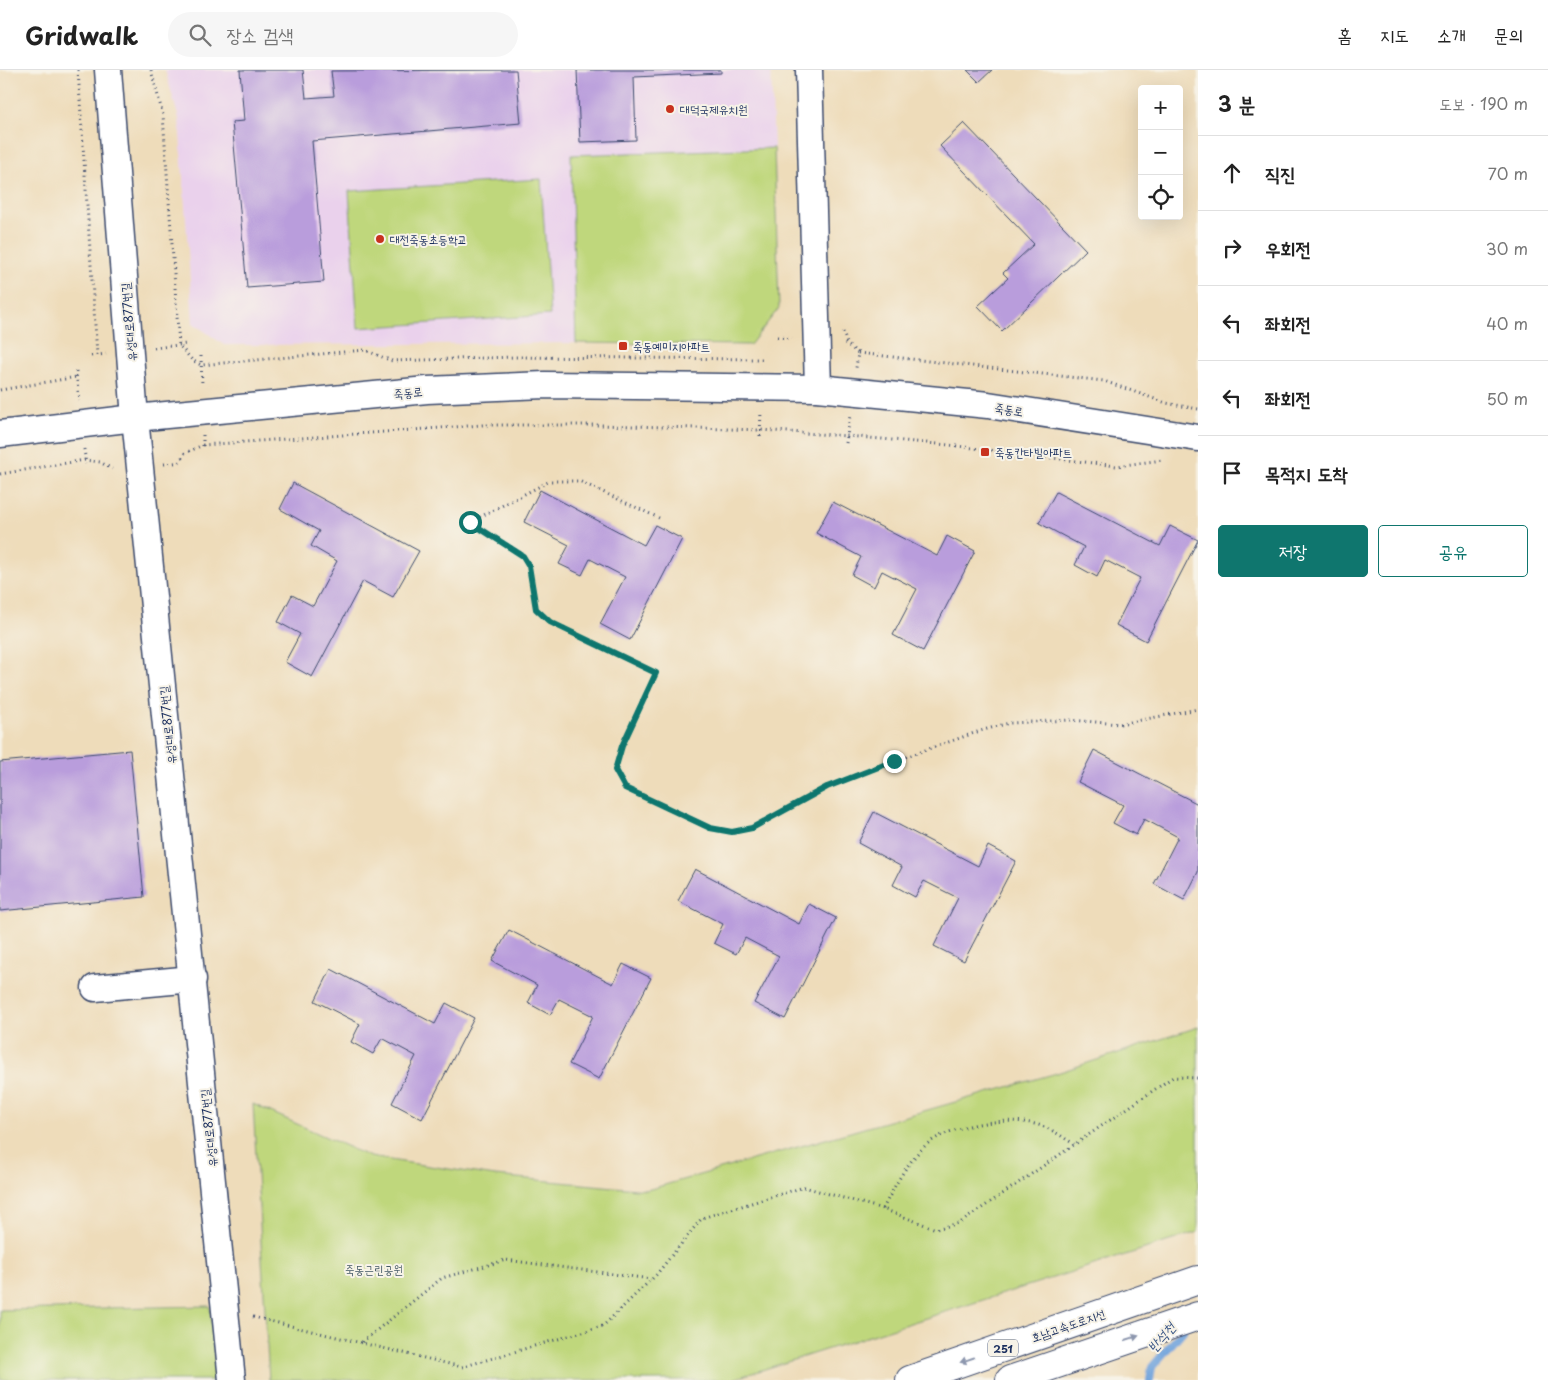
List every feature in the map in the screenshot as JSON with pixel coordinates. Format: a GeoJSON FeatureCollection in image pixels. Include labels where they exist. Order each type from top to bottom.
{"type":"FeatureCollection","features":[{"type":"Feature","properties":{"kind":"highway","name":"호남고속도로지선"},"geometry":{"type":"LineString","coordinates":[[910,1380],[1198,1280]]}},
{"type":"Feature","properties":{"kind":"highway"},"geometry":{"type":"LineString","coordinates":[[1010,1380],[1198,1316]]}},
{"type":"Feature","properties":{"kind":"street","name":"유성대로877번길"},"geometry":{"type":"LineString","coordinates":[[108,70],[135,418],[232,1380]]}},
{"type":"Feature","properties":{"kind":"street"},"geometry":{"type":"LineString","coordinates":[[809,70],[818,388]]}},
{"type":"Feature","properties":{"kind":"street","name":"죽동로"},"geometry":{"type":"LineString","coordinates":[[0,434],[135,418],[427,390],[544,385],[818,388],[988,406],[1198,438]]}},
{"type":"Feature","properties":{"kind":"street"},"geometry":{"type":"LineString","coordinates":[[95,988],[193,979]]}},
{"type":"Feature","properties":{"kind":"path"},"geometry":{"type":"LineString","coordinates":[[78,70],[97,355]]}},
{"type":"Feature","properties":{"kind":"path"},"geometry":{"type":"LineString","coordinates":[[151,70],[163,115],[180,345],[192,360],[201,365],[365,350],[392,361],[515,357],[762,359]]}},
{"type":"Feature","properties":{"kind":"path"},"geometry":{"type":"LineString","coordinates":[[858,353],[1104,381],[1166,403],[1198,408]]}},
{"type":"Feature","properties":{"kind":"path"},"geometry":{"type":"LineString","coordinates":[[0,390],[77,377]]}},
{"type":"Feature","properties":{"kind":"path"},"geometry":{"type":"LineString","coordinates":[[179,462],[186,453],[203,444],[453,427],[511,425],[760,430],[949,445],[1116,466],[1161,460],[1170,461]]}},
{"type":"Feature","properties":{"kind":"path"},"geometry":{"type":"LineString","coordinates":[[0,474],[85,460],[100,462],[112,469]]}},
{"type":"Feature","properties":{"kind":"path"},"geometry":{"type":"LineString","coordinates":[[659,518],[579,481],[550,481],[470,522],[523,556],[529,566],[536,609],[550,622],[656,673],[622,746],[615,770],[625,788],[710,828],[732,832],[752,828],[827,787],[980,731],[1009,724],[1070,720],[1120,724],[1198,709]]}},
{"type":"Feature","properties":{"kind":"path"},"geometry":{"type":"LineString","coordinates":[[253,1317],[462,1367],[603,1326],[651,1279],[702,1218],[804,1187],[883,1209],[936,1229],[960,1223],[1173,1077],[1198,1078]]}},
{"type":"Feature","properties":{"kind":"path"},"geometry":{"type":"LineString","coordinates":[[883,1209],[897,1182],[926,1145],[956,1129],[1002,1120],[1043,1126],[1074,1144]]}},
{"type":"Feature","properties":{"kind":"path"},"geometry":{"type":"LineString","coordinates":[[362,1342],[442,1278],[506,1260],[651,1279]]}},
{"type":"Feature","properties":{"kind":"shaded area","name":"대전죽동초등학교"},"geometry":{"type":"Polygon","coordinates":[[[165,70],[771,70],[774,148],[571,155],[576,343],[224,345],[193,323],[179,119],[165,70]]]}},
{"type":"Feature","properties":{"kind":"green space"},"geometry":{"type":"Polygon","coordinates":[[[774,148],[779,308],[750,345],[576,343],[571,155],[774,148]]]}},
{"type":"Feature","properties":{"kind":"green space"},"geometry":{"type":"Polygon","coordinates":[[[541,179],[550,315],[358,328],[349,191],[541,179]]]}},
{"type":"Feature","properties":{"kind":"green space","name":"죽동근린공원"},"geometry":{"type":"Polygon","coordinates":[[[1198,1027],[1198,1232],[730,1380],[269,1380],[253,1104],[370,1157],[495,1176],[647,1190],[1057,1073],[1198,1027]]]}},
{"type":"Feature","properties":{"kind":"green space"},"geometry":{"type":"Polygon","coordinates":[[[210,1306],[216,1380],[0,1380],[0,1310],[210,1306]]]}},
{"type":"Feature","properties":{"kind":"building"},"geometry":{"type":"Polygon","coordinates":[[[240,70],[303,70],[306,98],[334,96],[331,71],[516,70],[521,123],[312,141],[324,282],[247,288],[232,122],[244,121],[240,70]]]}},
{"type":"Feature","properties":{"kind":"building"},"geometry":{"type":"Polygon","coordinates":[[[577,70],[721,70],[721,73],[634,77],[636,140],[580,142],[577,70]]]}},
{"type":"Feature","properties":{"kind":"building"},"geometry":{"type":"Polygon","coordinates":[[[967,70],[992,70],[979,82],[967,70]]]}},
{"type":"Feature","properties":{"kind":"building"},"geometry":{"type":"Polygon","coordinates":[[[964,123],[1086,250],[1002,331],[978,306],[1008,278],[1003,273],[1034,244],[940,146],[964,123]]]}},
{"type":"Feature","properties":{"kind":"building"},"geometry":{"type":"Polygon","coordinates":[[[293,483],[419,551],[393,597],[363,581],[312,677],[285,662],[300,634],[278,622],[292,595],[313,606],[337,561],[311,546],[319,531],[280,509],[293,483]]]}},
{"type":"Feature","properties":{"kind":"building"},"geometry":{"type":"Polygon","coordinates":[[[540,490],[644,545],[655,525],[682,539],[630,640],[600,624],[625,577],[590,559],[582,575],[559,564],[569,545],[524,522],[540,490]]]}},
{"type":"Feature","properties":{"kind":"building"},"geometry":{"type":"Polygon","coordinates":[[[1056,492],[1160,546],[1170,526],[1198,540],[1146,641],[1116,625],[1140,578],[1105,560],[1097,577],[1075,565],[1084,547],[1039,523],[1056,492]]]}},
{"type":"Feature","properties":{"kind":"building"},"geometry":{"type":"Polygon","coordinates":[[[833,502],[937,556],[947,536],[975,551],[923,651],[893,635],[917,589],[882,571],[874,587],[852,575],[861,557],[816,533],[833,502]]]}},
{"type":"Feature","properties":{"kind":"building"},"geometry":{"type":"Polygon","coordinates":[[[130,750],[144,897],[0,911],[0,762],[130,750]]]}},
{"type":"Feature","properties":{"kind":"building"},"geometry":{"type":"Polygon","coordinates":[[[1094,750],[1198,804],[1198,872],[1184,900],[1154,884],[1178,837],[1144,819],[1136,835],[1113,823],[1123,805],[1078,782],[1094,750]]]}},
{"type":"Feature","properties":{"kind":"building"},"geometry":{"type":"Polygon","coordinates":[[[874,812],[978,866],[988,846],[1016,861],[964,961],[934,946],[958,898],[924,881],[915,897],[893,885],[902,867],[858,843],[874,812]]]}},
{"type":"Feature","properties":{"kind":"building"},"geometry":{"type":"Polygon","coordinates":[[[695,869],[799,924],[809,904],[836,918],[785,1019],[754,1003],[779,956],[745,938],[736,954],[714,943],[723,924],[678,901],[695,869]]]}},
{"type":"Feature","properties":{"kind":"building"},"geometry":{"type":"Polygon","coordinates":[[[509,930],[613,984],[623,964],[651,978],[599,1079],[569,1064],[593,1016],[559,999],[550,1015],[528,1003],[537,985],[492,961],[509,930]]]}},
{"type":"Feature","properties":{"kind":"building"},"geometry":{"type":"Polygon","coordinates":[[[331,969],[435,1024],[446,1003],[474,1018],[422,1119],[392,1103],[416,1056],[382,1038],[373,1054],[351,1042],[360,1024],[315,1001],[331,969]]]}},
{"type":"Feature","properties":{"kind":"waterway","name":"반석천"},"geometry":{"type":"LineString","coordinates":[[1150,1380],[1152,1367],[1183,1331]]}},
{"type":"Feature","properties":{"kind":"place","name":"대덕국제유치원"},"geometry":{"type":"Point","coordinates":[670,109]}},
{"type":"Feature","properties":{"kind":"place","name":"대전죽동초등학교"},"geometry":{"type":"Point","coordinates":[380,239]}},
{"type":"Feature","properties":{"kind":"place","name":"죽동예미지아파트"},"geometry":{"type":"Point","coordinates":[623,346]}},
{"type":"Feature","properties":{"kind":"place","name":"죽동칸타빌아파트"},"geometry":{"type":"Point","coordinates":[985,452]}},
{"type":"Feature","properties":{"kind":"route"},"geometry":{"type":"LineString","coordinates":[[470,522],[523,556],[529,566],[536,609],[550,622],[656,673],[622,746],[615,770],[625,788],[710,828],[732,832],[752,828],[827,787],[894,761]]}}]}
